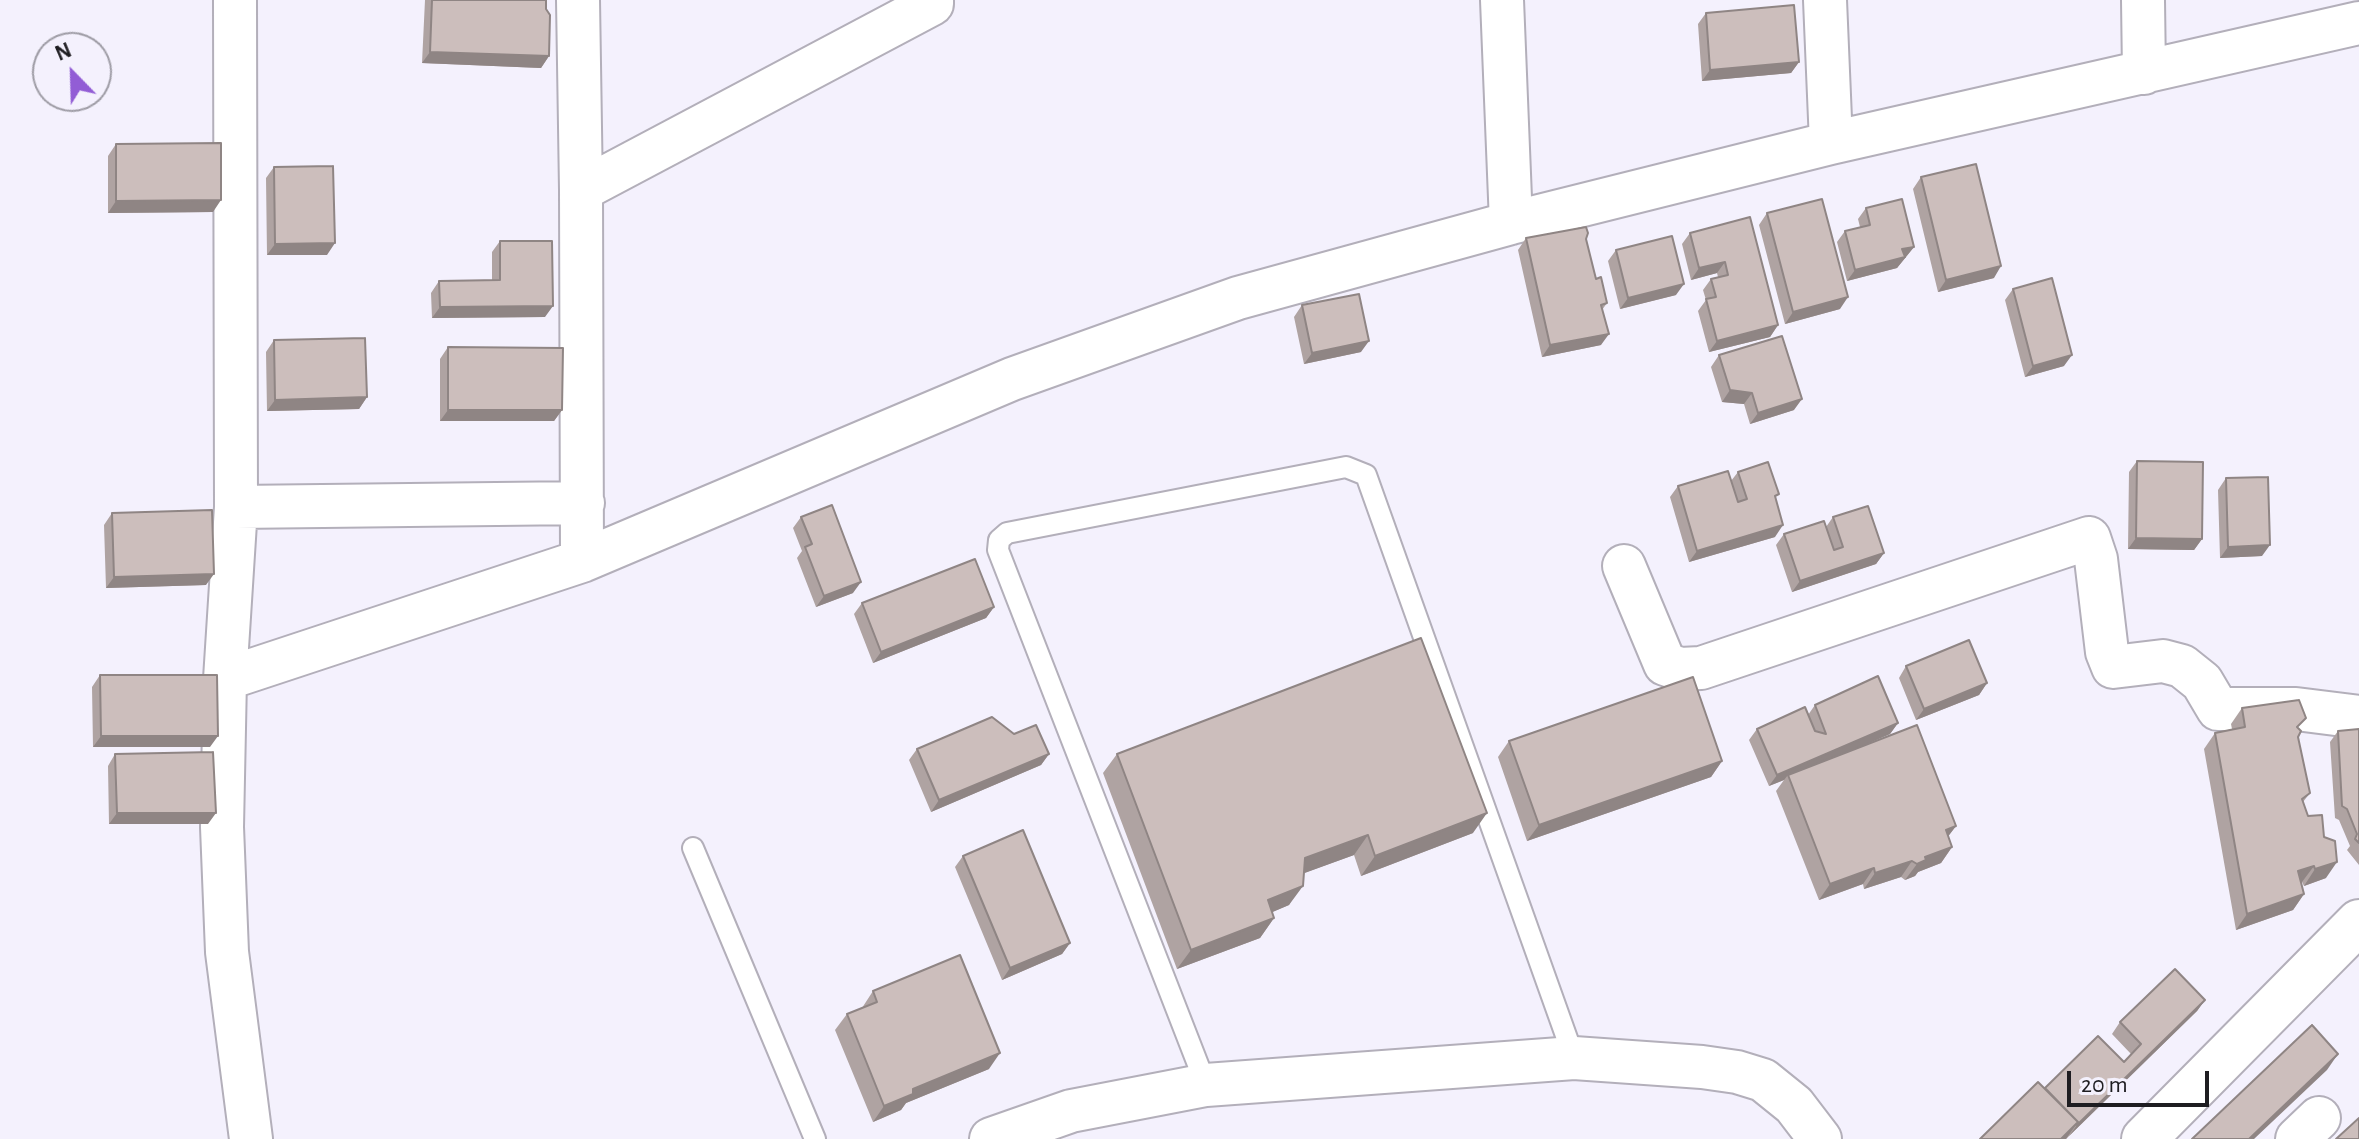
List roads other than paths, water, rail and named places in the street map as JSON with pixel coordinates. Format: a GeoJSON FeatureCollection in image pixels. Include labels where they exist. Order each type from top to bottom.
{"type":"FeatureCollection","features":[{"type":"Feature","properties":{"kind":"street"},"geometry":{"type":"LineString","coordinates":[[235,0],[236,507],[225,679],[222,827],[227,952],[251,1139]]}},
{"type":"Feature","properties":{"kind":"street"},"geometry":{"type":"LineString","coordinates":[[578,0],[582,561]]}},
{"type":"Feature","properties":{"kind":"street"},"geometry":{"type":"LineString","coordinates":[[1502,0],[1511,223]]}},
{"type":"Feature","properties":{"kind":"street"},"geometry":{"type":"LineString","coordinates":[[1825,0],[1831,143]]}},
{"type":"Feature","properties":{"kind":"street"},"geometry":{"type":"LineString","coordinates":[[2143,0],[2144,73]]}},
{"type":"Feature","properties":{"kind":"street"},"geometry":{"type":"LineString","coordinates":[[581,190],[936,1]]}},
{"type":"Feature","properties":{"kind":"street"},"geometry":{"type":"LineString","coordinates":[[225,679],[582,561],[1012,379],[1105,343],[1238,298],[1511,223],[1831,143],[2359,23]]}},
{"type":"Feature","properties":{"kind":"street"},"geometry":{"type":"LineString","coordinates":[[236,507],[583,503]]}},
{"type":"Feature","properties":{"kind":"street"},"geometry":{"type":"LineString","coordinates":[[1624,566],[1665,664],[1680,669],[1701,668],[2089,538],[2096,559],[2107,652],[2113,667],[2163,661],[2182,666],[2202,682],[2218,709],[2296,709],[2359,717]]}},
{"type":"Feature","properties":{"kind":"street"},"geometry":{"type":"LineString","coordinates":[[2144,1139],[2359,922]]}},
{"type":"Feature","properties":{"kind":"street"},"geometry":{"type":"LineString","coordinates":[[991,1139],[1071,1111],[1206,1085],[1574,1058],[1702,1067],[1737,1072],[1763,1080],[1794,1105],[1820,1139]]}},
{"type":"Feature","properties":{"kind":"lane"},"geometry":{"type":"LineString","coordinates":[[1206,1085],[998,550],[999,540],[1007,533],[1346,467],[1366,475],[1574,1058]]}},
{"type":"Feature","properties":{"kind":"lane"},"geometry":{"type":"LineString","coordinates":[[693,848],[815,1139]]}}]}
